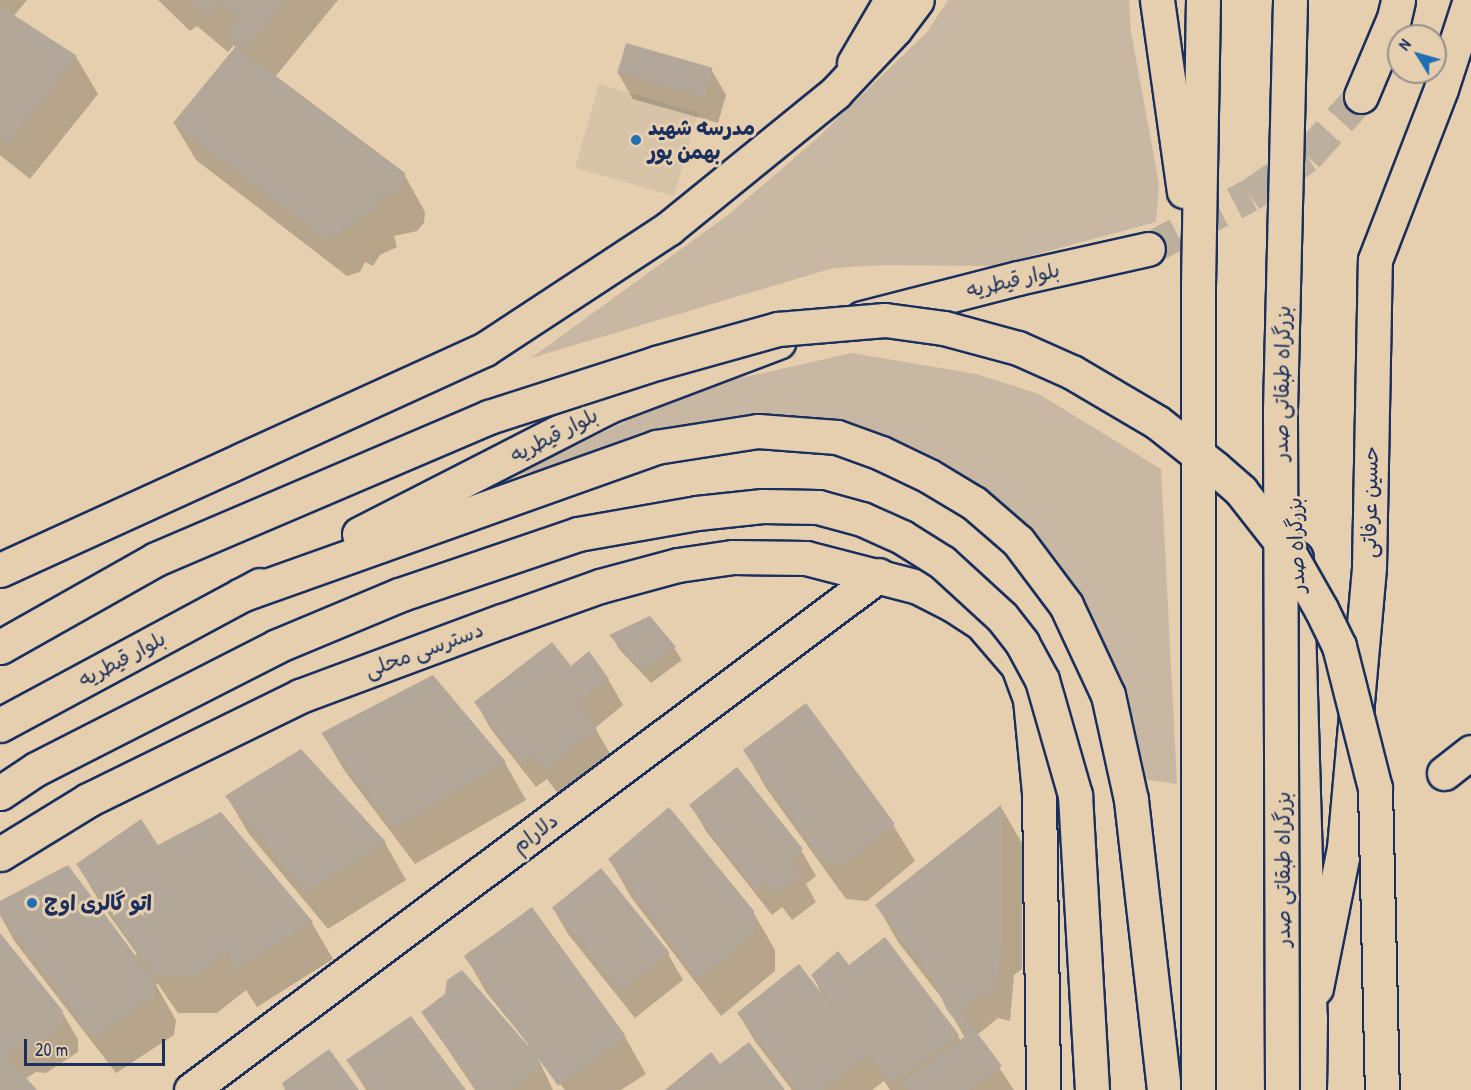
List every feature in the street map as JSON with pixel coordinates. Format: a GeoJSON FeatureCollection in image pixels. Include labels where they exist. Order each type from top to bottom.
{"type":"FeatureCollection","features":[{"type":"Feature","properties":{"kind":"main road"},"geometry":{"type":"LineString","coordinates":[[835,93],[891,0]]}},
{"type":"Feature","properties":{"kind":"main road"},"geometry":{"type":"LineString","coordinates":[[0,570],[485,349],[669,228],[835,93],[895,29],[917,0]]}},
{"type":"Feature","properties":{"kind":"main road"},"geometry":{"type":"LineString","coordinates":[[1157,0],[1198,286]]}},
{"type":"Feature","properties":{"kind":"main road"},"geometry":{"type":"LineString","coordinates":[[1190,0],[1196,1090]]}},
{"type":"Feature","properties":{"kind":"main road"},"geometry":{"type":"LineString","coordinates":[[1196,1090],[1198,286],[1203,0]]}},
{"type":"Feature","properties":{"kind":"main road","name":"بزرگراه طبقاتی صدر"},"geometry":{"type":"LineString","coordinates":[[1282,1090],[1280,410],[1290,0]]}},
{"type":"Feature","properties":{"kind":"main road","name":"بزرگراه صدر"},"geometry":{"type":"LineString","coordinates":[[1303,0],[1293,451],[1310,1017],[1309,1090]]}},
{"type":"Feature","properties":{"kind":"main road"},"geometry":{"type":"LineString","coordinates":[[1361,96],[1394,18],[1398,0]]}},
{"type":"Feature","properties":{"kind":"main road","name":"حسین عرفاتی"},"geometry":{"type":"LineString","coordinates":[[1310,1017],[1344,848],[1369,567],[1375,260],[1441,89],[1470,3]]}},
{"type":"Feature","properties":{"kind":"main road","name":"بلوار قیطریه"},"geometry":{"type":"LineString","coordinates":[[0,725],[241,595],[609,406],[803,332],[1018,278],[1148,249]]}},
{"type":"Feature","properties":{"kind":"main road"},"geometry":{"type":"LineString","coordinates":[[0,647],[156,559],[489,417],[656,363],[778,329],[885,320],[944,328],[1018,348],[1072,372],[1157,422],[1241,491],[1288,551],[1339,646],[1376,788],[1382,1090]]}},
{"type":"Feature","properties":{"kind":"main road"},"geometry":{"type":"LineString","coordinates":[[241,595],[656,447],[758,431],[837,437],[881,453],[928,476],[974,503],[1018,541],[1066,605],[1108,695],[1131,800],[1164,1090]]}},
{"type":"Feature","properties":{"kind":"main road"},"geometry":{"type":"LineString","coordinates":[[0,793],[36,769],[277,646],[399,595],[578,534],[698,513],[763,506],[818,507],[862,519],[902,537],[942,562],[1002,617],[1022,642],[1042,680],[1075,795],[1092,1090]]}},
{"type":"Feature","properties":{"kind":"main road","name":"دسترسی محلی"},"geometry":{"type":"LineString","coordinates":[[0,854],[88,800],[300,696],[600,586],[678,565],[733,557],[806,558],[879,575],[918,587],[981,623],[1018,666],[1030,699],[1039,793],[1040,1088]]}},
{"type":"Feature","properties":{"kind":"main road","name":"دلارام"},"geometry":{"type":"LineString","coordinates":[[191,1090],[879,575]]}},
{"type":"Feature","properties":{"kind":"main road"},"geometry":{"type":"LineString","coordinates":[[1444,773],[1471,752]]}},
{"type":"Feature","properties":{"kind":"shaded area"},"geometry":{"type":"Polygon","coordinates":[[[948,0],[1129,0],[1131,32],[1159,184],[1156,222],[993,266],[885,265],[833,268],[531,358],[728,215],[813,142],[927,32],[948,0]]]}},
{"type":"Feature","properties":{"kind":"shaded area","name":"مدرسه شهید بهمن پور"},"geometry":{"type":"Polygon","coordinates":[[[599,84],[698,112],[674,196],[575,168],[599,84]]]}},
{"type":"Feature","properties":{"kind":"shaded area"},"geometry":{"type":"Polygon","coordinates":[[[852,353],[976,374],[1039,394],[1161,469],[1177,784],[1142,779],[1096,625],[1052,563],[1005,506],[954,471],[889,437],[837,419],[775,415],[513,476],[692,389],[852,353]]]}},
{"type":"Feature","properties":{"kind":"building"},"geometry":{"type":"Polygon","coordinates":[[[187,0],[286,0],[247,47],[226,34],[241,17],[218,3],[206,16],[187,0]]]}},
{"type":"Feature","properties":{"kind":"building"},"geometry":{"type":"Polygon","coordinates":[[[0,6],[77,56],[8,143],[0,137],[0,6]]]}},
{"type":"Feature","properties":{"kind":"building"},"geometry":{"type":"Polygon","coordinates":[[[626,43],[713,68],[704,98],[617,73],[626,43]]]}},
{"type":"Feature","properties":{"kind":"building"},"geometry":{"type":"Polygon","coordinates":[[[236,46],[405,173],[404,185],[396,194],[374,199],[377,210],[359,218],[352,230],[343,226],[339,235],[324,239],[173,123],[236,46]]]}},
{"type":"Feature","properties":{"kind":"building"},"geometry":{"type":"Polygon","coordinates":[[[650,616],[676,647],[643,671],[609,635],[650,616]]]}},
{"type":"Feature","properties":{"kind":"building"},"geometry":{"type":"Polygon","coordinates":[[[552,642],[571,666],[589,651],[609,679],[578,703],[597,729],[543,770],[531,754],[520,762],[474,702],[552,642]]]}},
{"type":"Feature","properties":{"kind":"building"},"geometry":{"type":"Polygon","coordinates":[[[433,675],[506,762],[393,828],[321,733],[433,675]]]}},
{"type":"Feature","properties":{"kind":"building"},"geometry":{"type":"Polygon","coordinates":[[[806,703],[895,824],[845,864],[823,862],[743,750],[806,703]]]}},
{"type":"Feature","properties":{"kind":"building"},"geometry":{"type":"Polygon","coordinates":[[[301,749],[386,842],[306,893],[225,796],[301,749]]]}},
{"type":"Feature","properties":{"kind":"building"},"geometry":{"type":"Polygon","coordinates":[[[737,767],[803,849],[790,859],[802,875],[776,895],[766,882],[757,891],[689,805],[737,767]]]}},
{"type":"Feature","properties":{"kind":"building"},"geometry":{"type":"Polygon","coordinates":[[[1001,805],[1002,932],[995,996],[983,993],[960,1010],[1002,1066],[970,1090],[908,1090],[901,1082],[967,1035],[947,1010],[933,980],[875,905],[1001,805]]]}},
{"type":"Feature","properties":{"kind":"building"},"geometry":{"type":"Polygon","coordinates":[[[669,807],[754,911],[755,933],[698,980],[608,859],[669,807]]]}},
{"type":"Feature","properties":{"kind":"building"},"geometry":{"type":"Polygon","coordinates":[[[221,812],[313,922],[234,971],[228,951],[196,976],[155,976],[76,864],[141,819],[158,845],[221,812]]]}},
{"type":"Feature","properties":{"kind":"building"},"geometry":{"type":"Polygon","coordinates":[[[68,865],[155,982],[154,997],[93,1037],[0,915],[0,901],[68,865]]]}},
{"type":"Feature","properties":{"kind":"building"},"geometry":{"type":"Polygon","coordinates":[[[601,868],[670,953],[621,992],[552,908],[601,868]]]}},
{"type":"Feature","properties":{"kind":"building"},"geometry":{"type":"Polygon","coordinates":[[[532,907],[626,1036],[558,1086],[464,956],[532,907]]]}},
{"type":"Feature","properties":{"kind":"building"},"geometry":{"type":"Polygon","coordinates":[[[0,933],[63,1011],[63,1026],[31,1048],[20,1046],[6,1056],[37,1090],[0,1090],[0,933]]]}},
{"type":"Feature","properties":{"kind":"building"},"geometry":{"type":"Polygon","coordinates":[[[885,937],[959,1035],[890,1084],[869,1055],[823,1090],[796,1090],[737,1013],[799,964],[849,1029],[811,975],[838,951],[849,965],[885,937]]]}},
{"type":"Feature","properties":{"kind":"building"},"geometry":{"type":"Polygon","coordinates":[[[462,970],[537,1056],[540,1067],[511,1090],[477,1090],[421,1012],[445,994],[447,980],[462,970]]]}},
{"type":"Feature","properties":{"kind":"building"},"geometry":{"type":"Polygon","coordinates":[[[411,1016],[466,1090],[369,1090],[346,1060],[411,1016]]]}},
{"type":"Feature","properties":{"kind":"building"},"geometry":{"type":"Polygon","coordinates":[[[749,1042],[785,1090],[665,1090],[711,1052],[720,1064],[749,1042]]]}},
{"type":"Feature","properties":{"kind":"building"},"geometry":{"type":"Polygon","coordinates":[[[329,1049],[359,1090],[285,1090],[282,1083],[329,1049]]]}},
{"type":"Feature","properties":{"kind":"tunnel"},"geometry":{"type":"LineString","coordinates":[[1148,249],[1250,195],[1307,156],[1361,96]]}},
{"type":"Feature","properties":{"kind":"place","name":"مدرسه شهید بهمن پور"},"geometry":{"type":"Point","coordinates":[636,140]}},
{"type":"Feature","properties":{"kind":"place","name":"اتو گالری اوج"},"geometry":{"type":"Point","coordinates":[32,903]}}]}
